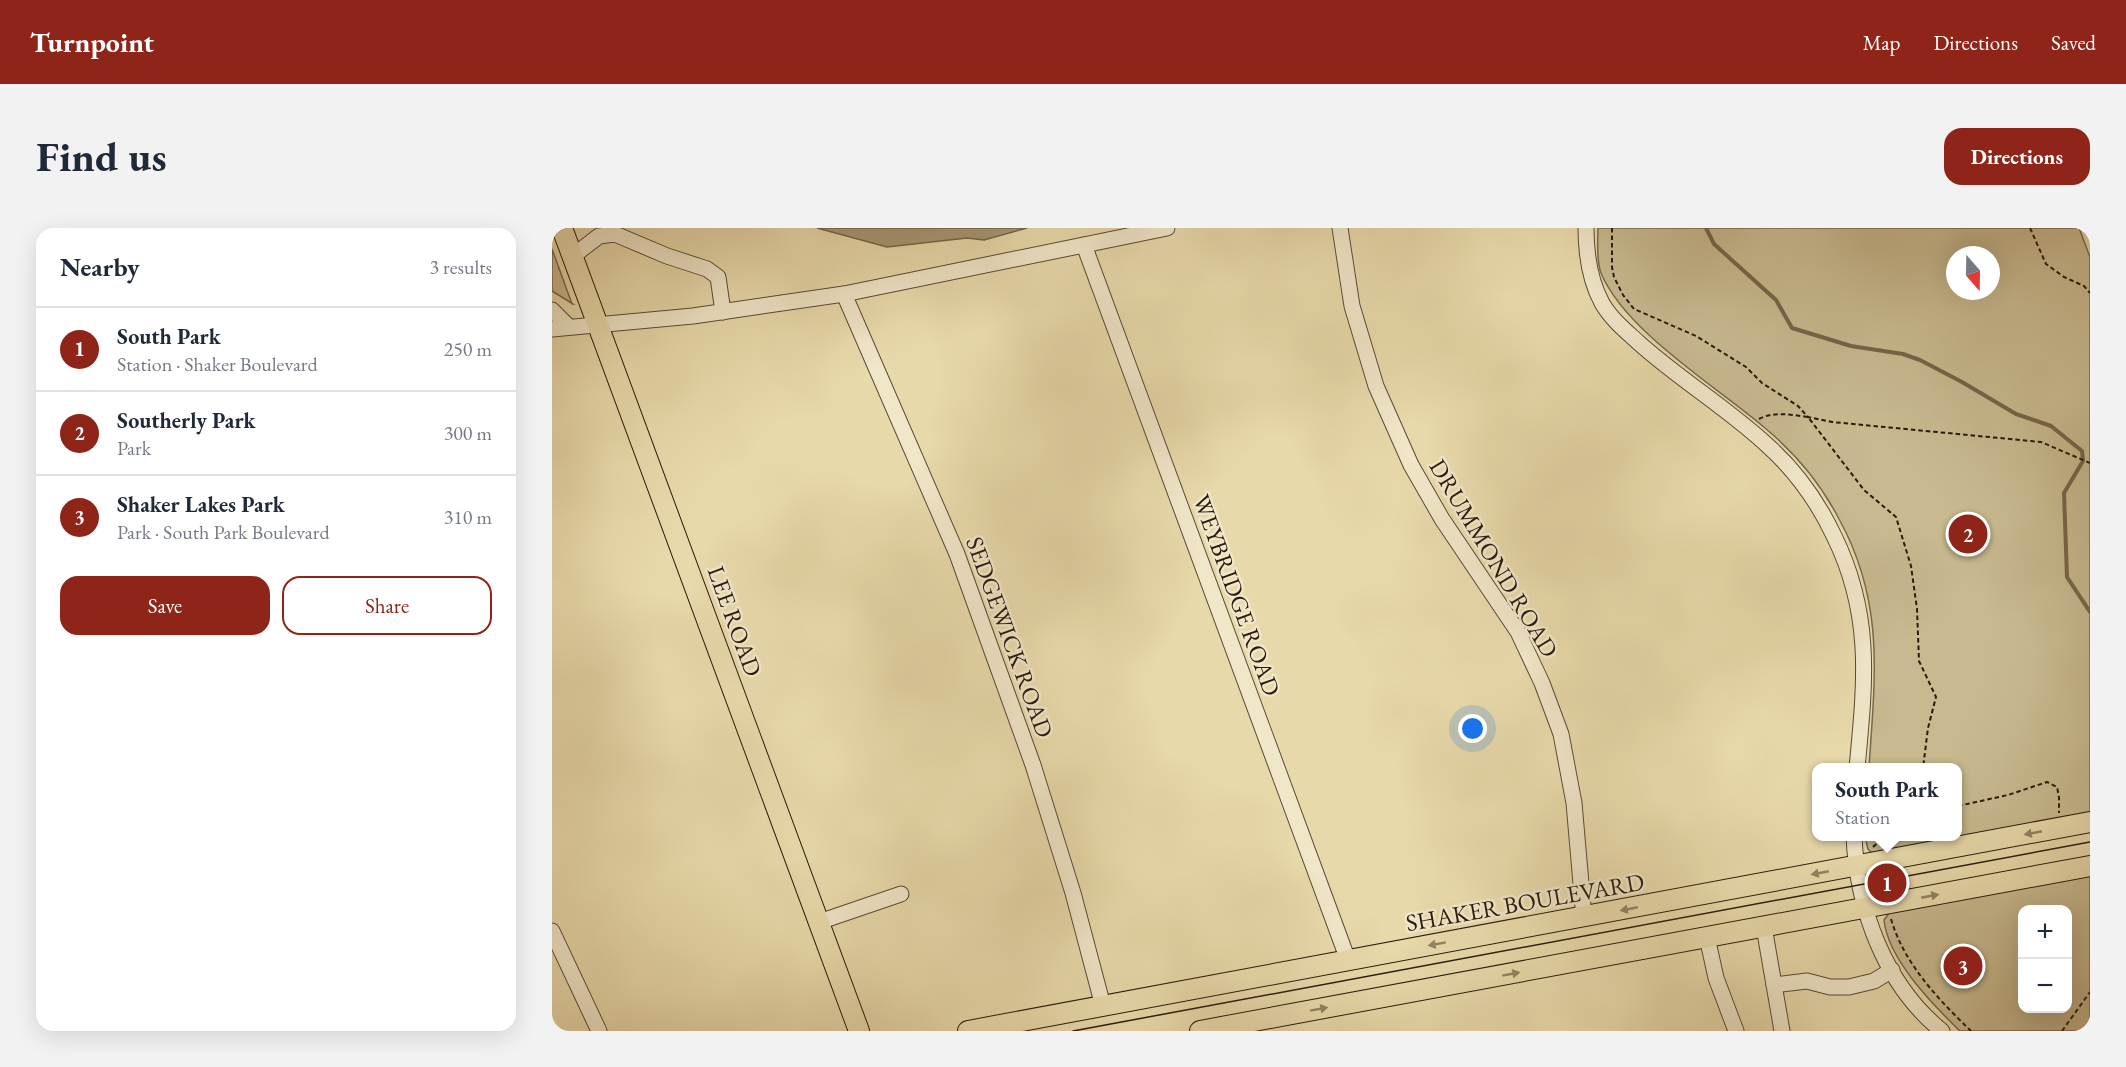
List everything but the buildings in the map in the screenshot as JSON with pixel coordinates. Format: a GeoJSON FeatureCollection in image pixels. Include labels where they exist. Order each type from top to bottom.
{"type":"FeatureCollection","features":[{"type":"Feature","properties":{"kind":"main road","name":"LEE ROAD"},"geometry":{"type":"LineString","coordinates":[[562,228],[859,1031]]}},
{"type":"Feature","properties":{"kind":"main road","name":"SHAKER BOULEVARD"},"geometry":{"type":"LineString","coordinates":[[968,1031],[2090,822]]}},
{"type":"Feature","properties":{"kind":"main road"},"geometry":{"type":"LineString","coordinates":[[1200,1031],[2090,866]]}},
{"type":"Feature","properties":{"kind":"street"},"geometry":{"type":"LineString","coordinates":[[552,329],[723,312],[844,294],[1167,228]]}},
{"type":"Feature","properties":{"kind":"street","name":"DRUMMOND ROAD"},"geometry":{"type":"LineString","coordinates":[[1340,228],[1352,306],[1376,386],[1411,465],[1442,519],[1518,632],[1542,683],[1561,734],[1574,803],[1584,918]]}},
{"type":"Feature","properties":{"kind":"street"},"geometry":{"type":"LineString","coordinates":[[1586,228],[1589,263],[1594,284],[1603,304],[1618,323],[1654,356],[1748,429],[1787,465],[1822,512],[1835,537],[1855,591],[1864,639],[1865,666],[1857,763]]}},
{"type":"Feature","properties":{"kind":"street"},"geometry":{"type":"LineString","coordinates":[[573,256],[599,236],[614,231],[667,256],[707,269],[718,277],[723,312]]}},
{"type":"Feature","properties":{"kind":"street","name":"WEYBRIDGE ROAD"},"geometry":{"type":"LineString","coordinates":[[1084,245],[1348,960]]}},
{"type":"Feature","properties":{"kind":"street","name":"SEDGEWICK ROAD"},"geometry":{"type":"LineString","coordinates":[[844,294],[957,554],[1033,765],[1073,893],[1103,1006]]}},
{"type":"Feature","properties":{"kind":"street"},"geometry":{"type":"LineString","coordinates":[[552,310],[568,327]]}},
{"type":"Feature","properties":{"kind":"street"},"geometry":{"type":"LineString","coordinates":[[1854,841],[1856,866],[1864,908],[1881,953],[1923,1016],[1942,1031]]}},
{"type":"Feature","properties":{"kind":"street"},"geometry":{"type":"LineString","coordinates":[[819,922],[901,894]]}},
{"type":"Feature","properties":{"kind":"street"},"geometry":{"type":"LineString","coordinates":[[1764,927],[1782,1031]]}},
{"type":"Feature","properties":{"kind":"street"},"geometry":{"type":"LineString","coordinates":[[552,931],[599,1031]]}},
{"type":"Feature","properties":{"kind":"street"},"geometry":{"type":"LineString","coordinates":[[1707,938],[1716,978],[1736,1031]]}},
{"type":"Feature","properties":{"kind":"street"},"geometry":{"type":"LineString","coordinates":[[1774,985],[1807,981],[1830,987],[1849,987],[1874,981],[1892,970]]}},
{"type":"Feature","properties":{"kind":"path"},"geometry":{"type":"LineString","coordinates":[[1612,228],[1614,277],[1623,296],[1634,309],[1696,336],[1746,367],[1762,383],[1798,406],[1864,490],[1896,517],[1911,567],[1917,609],[1919,661],[1936,697],[1928,728],[1924,763]]}},
{"type":"Feature","properties":{"kind":"path"},"geometry":{"type":"LineString","coordinates":[[2030,228],[2046,264],[2064,277],[2084,286],[2090,292]]}},
{"type":"Feature","properties":{"kind":"path"},"geometry":{"type":"LineString","coordinates":[[1748,429],[1765,416],[1778,414],[1832,422],[2041,442],[2090,463]]}},
{"type":"Feature","properties":{"kind":"path"},"geometry":{"type":"LineString","coordinates":[[1962,805],[2008,795],[2047,782],[2057,787],[2059,815]]}},
{"type":"Feature","properties":{"kind":"path"},"geometry":{"type":"LineString","coordinates":[[1870,850],[1880,841]]}},
{"type":"Feature","properties":{"kind":"path"},"geometry":{"type":"LineString","coordinates":[[1887,915],[1911,960],[1929,987],[1971,1031]]}},
{"type":"Feature","properties":{"kind":"path"},"geometry":{"type":"LineString","coordinates":[[2062,1031],[2089,993]]}},
{"type":"Feature","properties":{"kind":"shaded area"},"geometry":{"type":"Polygon","coordinates":[[[817,228],[1027,228],[984,240],[967,238],[887,247],[817,228]]]}},
{"type":"Feature","properties":{"kind":"shaded area"},"geometry":{"type":"Polygon","coordinates":[[[1598,228],[2079,228],[2090,257],[2090,814],[1962,838],[1962,763],[1869,763],[1874,671],[1874,640],[1870,610],[1864,580],[1854,550],[1832,506],[1816,481],[1787,448],[1674,357],[1630,316],[1613,295],[1599,268],[1598,228]]]}},
{"type":"Feature","properties":{"kind":"shaded area"},"geometry":{"type":"Polygon","coordinates":[[[552,249],[572,303],[552,291],[552,249]]]}},
{"type":"Feature","properties":{"kind":"shaded area"},"geometry":{"type":"Polygon","coordinates":[[[1866,841],[1944,841],[1873,854],[1868,849],[1866,841]]]}},
{"type":"Feature","properties":{"kind":"shaded area"},"geometry":{"type":"Polygon","coordinates":[[[2090,873],[2090,1031],[1960,1031],[1937,1008],[1902,965],[1887,935],[1884,920],[1890,912],[2090,873]]]}},
{"type":"Feature","properties":{"kind":"waterway"},"geometry":{"type":"LineString","coordinates":[[1706,228],[1714,244],[1776,300],[1792,328],[1851,346],[1903,354],[1920,360],[2016,414],[2051,426],[2082,451],[2083,461],[2064,493],[2067,577],[2090,612]]}},
{"type":"Feature","properties":{"kind":"tram line"},"geometry":{"type":"LineString","coordinates":[[1073,1031],[2090,842]]}},
{"type":"Feature","properties":{"kind":"place","name":"Southerly Park"},"geometry":{"type":"Point","coordinates":[1968,534]}},
{"type":"Feature","properties":{"kind":"place","name":"South Park"},"geometry":{"type":"Point","coordinates":[1887,883]}},
{"type":"Feature","properties":{"kind":"place","name":"Shaker Lakes Park"},"geometry":{"type":"Point","coordinates":[1963,966]}}]}
